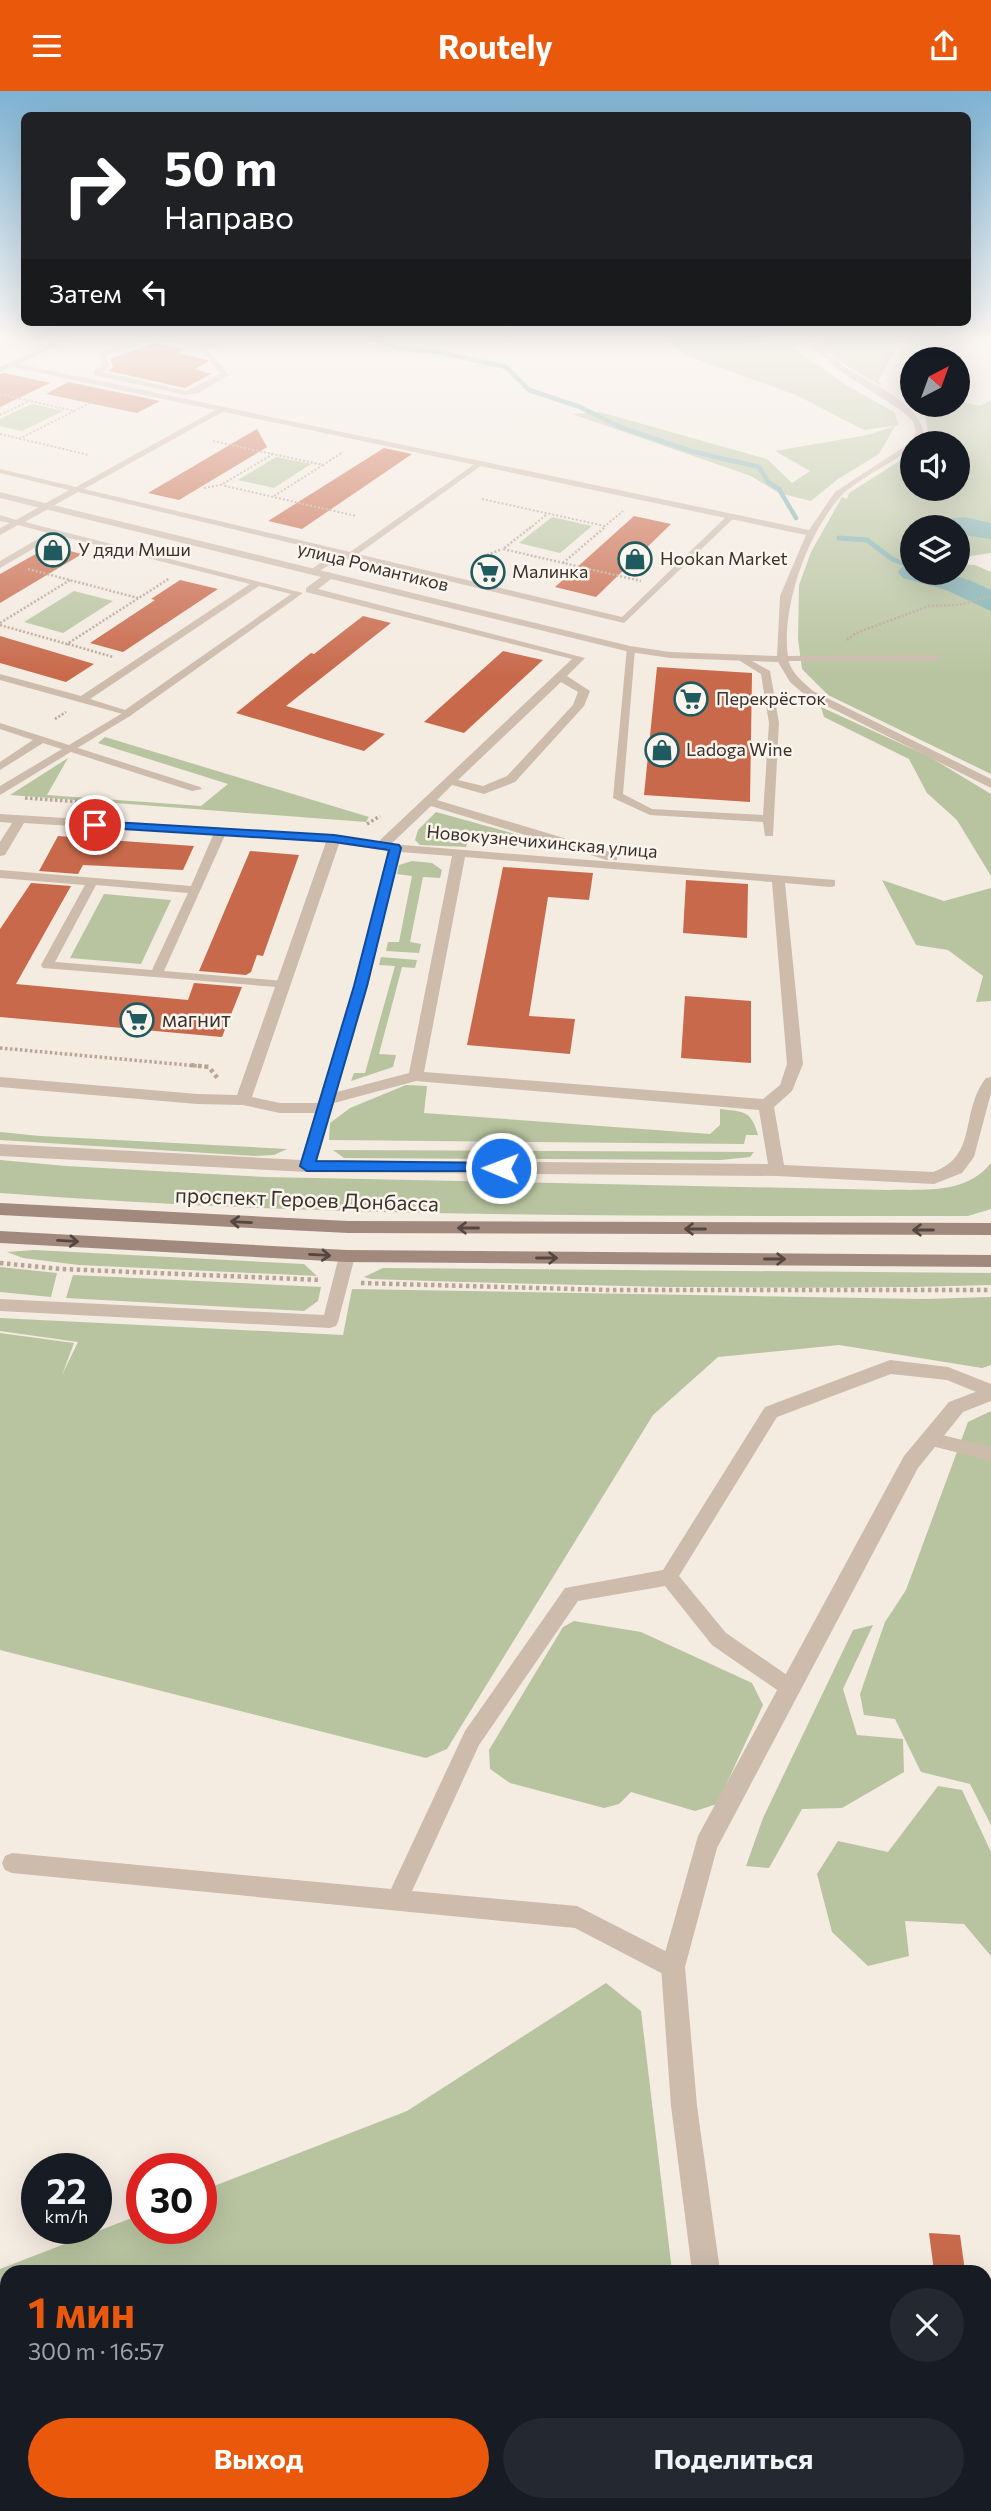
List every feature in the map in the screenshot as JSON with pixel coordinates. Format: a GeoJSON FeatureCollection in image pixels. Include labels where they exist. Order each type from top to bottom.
{"type":"FeatureCollection","features":[{"type":"Feature","properties":{"kind":"street"},"geometry":{"type":"LineString","coordinates":[[421,451],[812,533]]}},
{"type":"Feature","properties":{"kind":"street"},"geometry":{"type":"LineString","coordinates":[[900,453],[838,494],[812,533],[785,596],[782,659],[794,680],[809,693],[991,784]]}},
{"type":"Feature","properties":{"kind":"street","name":"улица Романтиков"},"geometry":{"type":"LineString","coordinates":[[0,495],[316,570],[630,649],[670,655],[782,659]]}},
{"type":"Feature","properties":{"kind":"street"},"geometry":{"type":"LineString","coordinates":[[307,1166],[327,1103],[388,847],[428,801],[580,658],[310,590],[331,574]]}},
{"type":"Feature","properties":{"kind":"street"},"geometry":{"type":"LineString","coordinates":[[450,781],[484,790],[511,779],[579,706],[584,691],[560,677]]}},
{"type":"Feature","properties":{"kind":"street"},"geometry":{"type":"LineString","coordinates":[[0,791],[126,714]]}},
{"type":"Feature","properties":{"kind":"street"},"geometry":{"type":"LineString","coordinates":[[428,801],[647,868]]}},
{"type":"Feature","properties":{"kind":"street","name":"Новокузнечихинская улица"},"geometry":{"type":"LineString","coordinates":[[0,818],[334,839],[388,847],[830,883]]}},
{"type":"Feature","properties":{"kind":"street"},"geometry":{"type":"LineString","coordinates":[[0,852],[20,820]]}},
{"type":"Feature","properties":{"kind":"street"},"geometry":{"type":"LineString","coordinates":[[238,1100],[284,985],[334,839]]}},
{"type":"Feature","properties":{"kind":"street"},"geometry":{"type":"LineString","coordinates":[[416,1076],[459,853]]}},
{"type":"Feature","properties":{"kind":"street"},"geometry":{"type":"LineString","coordinates":[[0,1082],[238,1100],[280,1108],[327,1103],[416,1076],[766,1105],[787,1087],[795,1064],[778,879]]}},
{"type":"Feature","properties":{"kind":"street"},"geometry":{"type":"LineString","coordinates":[[0,1150],[307,1166],[777,1170],[934,1178],[958,1168],[974,1145],[978,1103],[991,1082]]}},
{"type":"Feature","properties":{"kind":"street"},"geometry":{"type":"LineString","coordinates":[[766,1105],[777,1170]]}},
{"type":"Feature","properties":{"kind":"street","name":"проспект Героев Донбасса"},"geometry":{"type":"LineString","coordinates":[[0,1209],[348,1227],[991,1229]]}},
{"type":"Feature","properties":{"kind":"street"},"geometry":{"type":"LineString","coordinates":[[0,1237],[347,1256],[991,1261]]}},
{"type":"Feature","properties":{"kind":"street"},"geometry":{"type":"LineString","coordinates":[[705,2265],[684,2106],[673,1967],[706,1844],[911,1462],[956,1407],[991,1392]]}},
{"type":"Feature","properties":{"kind":"lane"},"geometry":{"type":"LineString","coordinates":[[0,532],[146,451]]}},
{"type":"Feature","properties":{"kind":"lane"},"geometry":{"type":"LineString","coordinates":[[316,570],[328,562],[351,555],[479,463]]}},
{"type":"Feature","properties":{"kind":"lane"},"geometry":{"type":"LineString","coordinates":[[0,471],[624,620],[732,516]]}},
{"type":"Feature","properties":{"kind":"lane"},"geometry":{"type":"LineString","coordinates":[[0,518],[298,593],[126,714],[0,677]]}},
{"type":"Feature","properties":{"kind":"lane"},"geometry":{"type":"LineString","coordinates":[[2,563],[56,533]]}},
{"type":"Feature","properties":{"kind":"lane"},"geometry":{"type":"LineString","coordinates":[[82,700],[257,583]]}},
{"type":"Feature","properties":{"kind":"lane"},"geometry":{"type":"LineString","coordinates":[[630,649],[617,796],[650,812],[768,819]]}},
{"type":"Feature","properties":{"kind":"lane"},"geometry":{"type":"LineString","coordinates":[[782,659],[935,658]]}},
{"type":"Feature","properties":{"kind":"lane"},"geometry":{"type":"LineString","coordinates":[[742,659],[766,673],[775,723],[769,834]]}},
{"type":"Feature","properties":{"kind":"lane"},"geometry":{"type":"LineString","coordinates":[[0,726],[196,789]]}},
{"type":"Feature","properties":{"kind":"lane"},"geometry":{"type":"LineString","coordinates":[[0,769],[42,740]]}},
{"type":"Feature","properties":{"kind":"lane"},"geometry":{"type":"LineString","coordinates":[[0,769],[22,777]]}},
{"type":"Feature","properties":{"kind":"lane"},"geometry":{"type":"LineString","coordinates":[[156,974],[220,833]]}},
{"type":"Feature","properties":{"kind":"lane"},"geometry":{"type":"LineString","coordinates":[[0,874],[195,890]]}},
{"type":"Feature","properties":{"kind":"lane"},"geometry":{"type":"LineString","coordinates":[[92,881],[47,965],[284,985]]}},
{"type":"Feature","properties":{"kind":"lane"},"geometry":{"type":"LineString","coordinates":[[0,1305],[330,1322],[347,1256]]}},
{"type":"Feature","properties":{"kind":"lane"},"geometry":{"type":"LineString","coordinates":[[397,1900],[472,1738],[572,1594],[669,1577],[771,1412],[890,1367],[948,1374],[991,1392]]}},
{"type":"Feature","properties":{"kind":"lane"},"geometry":{"type":"LineString","coordinates":[[930,1439],[991,1454]]}},
{"type":"Feature","properties":{"kind":"lane"},"geometry":{"type":"LineString","coordinates":[[669,1577],[719,1639],[790,1688]]}},
{"type":"Feature","properties":{"kind":"lane"},"geometry":{"type":"LineString","coordinates":[[12,1863],[578,1917],[673,1967]]}},
{"type":"Feature","properties":{"kind":"path"},"geometry":{"type":"LineString","coordinates":[[71,451],[89,455]]}},
{"type":"Feature","properties":{"kind":"path"},"geometry":{"type":"LineString","coordinates":[[259,451],[323,465]]}},
{"type":"Feature","properties":{"kind":"path"},"geometry":{"type":"LineString","coordinates":[[273,496],[345,451]]}},
{"type":"Feature","properties":{"kind":"path"},"geometry":{"type":"LineString","coordinates":[[204,488],[221,485],[273,454]]}},
{"type":"Feature","properties":{"kind":"path"},"geometry":{"type":"LineString","coordinates":[[221,485],[356,516]]}},
{"type":"Feature","properties":{"kind":"path"},"geometry":{"type":"LineString","coordinates":[[563,563],[640,496]]}},
{"type":"Feature","properties":{"kind":"path"},"geometry":{"type":"LineString","coordinates":[[482,499],[605,526]]}},
{"type":"Feature","properties":{"kind":"path"},"geometry":{"type":"LineString","coordinates":[[487,555],[503,549],[547,513]]}},
{"type":"Feature","properties":{"kind":"path"},"geometry":{"type":"LineString","coordinates":[[503,549],[660,585]]}},
{"type":"Feature","properties":{"kind":"path"},"geometry":{"type":"LineString","coordinates":[[2,563],[139,598]]}},
{"type":"Feature","properties":{"kind":"path"},"geometry":{"type":"LineString","coordinates":[[67,644],[188,566]]}},
{"type":"Feature","properties":{"kind":"path"},"geometry":{"type":"LineString","coordinates":[[0,624],[70,580]]}},
{"type":"Feature","properties":{"kind":"path"},"geometry":{"type":"LineString","coordinates":[[823,659],[856,633],[929,606],[959,605],[991,596]]}},
{"type":"Feature","properties":{"kind":"path"},"geometry":{"type":"LineString","coordinates":[[0,624],[138,664]]}},
{"type":"Feature","properties":{"kind":"path"},"geometry":{"type":"LineString","coordinates":[[0,1048],[209,1067],[238,1100]]}},
{"type":"Feature","properties":{"kind":"path"},"geometry":{"type":"LineString","coordinates":[[0,1263],[61,1269],[341,1282],[608,1290],[991,1290]]}},
{"type":"Feature","properties":{"kind":"green space"},"geometry":{"type":"Polygon","coordinates":[[[679,451],[738,451],[767,459],[792,483],[810,471],[775,451],[881,451],[838,479],[811,501],[779,493],[751,476],[679,451]]]}},
{"type":"Feature","properties":{"kind":"green space"},"geometry":{"type":"Polygon","coordinates":[[[970,451],[991,451],[991,553],[970,556],[970,515],[900,515],[900,585],[970,585],[970,565],[991,572],[991,774],[828,695],[802,669],[798,639],[799,585],[811,552],[842,497],[847,499],[849,493],[900,461],[900,501],[970,501],[970,451]]]}},
{"type":"Feature","properties":{"kind":"green space"},"geometry":{"type":"Polygon","coordinates":[[[276,457],[311,464],[274,488],[238,480],[276,457]]]}},
{"type":"Feature","properties":{"kind":"green space"},"geometry":{"type":"Polygon","coordinates":[[[552,517],[592,526],[560,553],[519,543],[552,517]]]}},
{"type":"Feature","properties":{"kind":"green space"},"geometry":{"type":"Polygon","coordinates":[[[74,591],[113,601],[63,633],[24,622],[74,591]]]}},
{"type":"Feature","properties":{"kind":"green space"},"geometry":{"type":"Polygon","coordinates":[[[821,707],[930,757],[991,794],[991,876],[957,820],[927,793],[909,759],[824,717],[821,707]]]}},
{"type":"Feature","properties":{"kind":"green space"},"geometry":{"type":"Polygon","coordinates":[[[105,737],[369,817],[366,822],[10,795],[68,758],[47,795],[201,806],[228,784],[98,743],[105,737]]]}},
{"type":"Feature","properties":{"kind":"green space"},"geometry":{"type":"Polygon","coordinates":[[[436,812],[551,844],[469,838],[466,847],[420,845],[415,840],[418,830],[436,812]]]}},
{"type":"Feature","properties":{"kind":"green space"},"geometry":{"type":"Polygon","coordinates":[[[412,861],[432,863],[442,870],[440,878],[423,877],[410,942],[421,944],[419,953],[386,951],[388,942],[399,942],[412,876],[397,874],[399,865],[412,861]]]}},
{"type":"Feature","properties":{"kind":"green space"},"geometry":{"type":"Polygon","coordinates":[[[882,880],[944,901],[991,888],[991,1001],[976,1002],[983,976],[948,950],[916,945],[882,880]]]}},
{"type":"Feature","properties":{"kind":"green space"},"geometry":{"type":"Polygon","coordinates":[[[104,894],[171,900],[141,964],[70,958],[104,894]]]}},
{"type":"Feature","properties":{"kind":"green space"},"geometry":{"type":"Polygon","coordinates":[[[381,957],[417,960],[415,968],[402,967],[379,1054],[396,1055],[393,1067],[351,1081],[354,1073],[365,1073],[395,966],[379,965],[381,957]]]}},
{"type":"Feature","properties":{"kind":"green space"},"geometry":{"type":"Polygon","coordinates":[[[406,1085],[427,1086],[424,1113],[710,1134],[720,1125],[720,1109],[745,1114],[752,1121],[758,1135],[746,1135],[744,1144],[329,1140],[330,1123],[350,1108],[406,1085]]]}},
{"type":"Feature","properties":{"kind":"green space"},"geometry":{"type":"Polygon","coordinates":[[[0,1132],[287,1149],[274,1155],[254,1156],[0,1140],[0,1132]]]}},
{"type":"Feature","properties":{"kind":"green space"},"geometry":{"type":"Polygon","coordinates":[[[333,1150],[754,1152],[750,1157],[721,1160],[344,1158],[333,1150]]]}},
{"type":"Feature","properties":{"kind":"green space"},"geometry":{"type":"Polygon","coordinates":[[[0,1160],[265,1177],[888,1190],[957,1185],[969,1181],[991,1163],[991,1209],[968,1216],[484,1214],[242,1207],[0,1193],[0,1160]]]}},
{"type":"Feature","properties":{"kind":"green space"},"geometry":{"type":"Polygon","coordinates":[[[34,1250],[304,1264],[317,1276],[79,1265],[23,1258],[7,1252],[34,1250]]]}},
{"type":"Feature","properties":{"kind":"green space"},"geometry":{"type":"Polygon","coordinates":[[[0,1267],[57,1273],[51,1297],[0,1292],[0,1267]]]}},
{"type":"Feature","properties":{"kind":"green space"},"geometry":{"type":"Polygon","coordinates":[[[383,1268],[991,1273],[991,1285],[681,1287],[448,1282],[364,1277],[383,1268]]]}},
{"type":"Feature","properties":{"kind":"green space"},"geometry":{"type":"Polygon","coordinates":[[[73,1275],[321,1287],[318,1301],[304,1311],[66,1298],[73,1275]]]}},
{"type":"Feature","properties":{"kind":"green space"},"geometry":{"type":"Polygon","coordinates":[[[352,1289],[925,1299],[991,1297],[991,1365],[982,1368],[839,1345],[718,1357],[653,1415],[447,1749],[426,1758],[0,1650],[0,1333],[74,1343],[62,1375],[78,1342],[0,1331],[0,1318],[343,1335],[352,1289]]]}},
{"type":"Feature","properties":{"kind":"green space"},"geometry":{"type":"Polygon","coordinates":[[[991,1411],[991,1825],[970,1784],[921,1772],[895,1719],[864,1715],[860,1694],[885,1622],[906,1590],[968,1422],[991,1411]]]}},
{"type":"Feature","properties":{"kind":"green space"},"geometry":{"type":"Polygon","coordinates":[[[574,1621],[641,1632],[752,1683],[763,1705],[717,1804],[695,1811],[631,1792],[619,1804],[604,1808],[510,1783],[490,1769],[489,1750],[563,1627],[574,1621]]]}},
{"type":"Feature","properties":{"kind":"green space"},"geometry":{"type":"Polygon","coordinates":[[[873,1625],[843,1689],[857,1735],[903,1739],[904,1772],[842,1808],[802,1809],[769,1868],[746,1866],[763,1818],[853,1630],[873,1625]]]}},
{"type":"Feature","properties":{"kind":"green space"},"geometry":{"type":"Polygon","coordinates":[[[938,1786],[962,1790],[991,1852],[991,1956],[964,1924],[905,1921],[909,1956],[868,1966],[832,1932],[817,1874],[838,1841],[888,1852],[938,1786]]]}},
{"type":"Feature","properties":{"kind":"green space"},"geometry":{"type":"Polygon","coordinates":[[[606,1983],[641,2011],[671,2265],[10,2265],[65,2244],[112,2244],[112,2226],[126,2220],[126,2244],[217,2244],[217,2185],[407,2111],[606,1983]]]}},
{"type":"Feature","properties":{"kind":"building"},"geometry":{"type":"Polygon","coordinates":[[[220,451],[260,451],[179,500],[148,493],[220,451]]]}},
{"type":"Feature","properties":{"kind":"building"},"geometry":{"type":"Polygon","coordinates":[[[379,451],[412,454],[302,529],[268,521],[379,451]]]}},
{"type":"Feature","properties":{"kind":"building"},"geometry":{"type":"Polygon","coordinates":[[[634,516],[671,524],[596,597],[555,587],[634,516]]]}},
{"type":"Feature","properties":{"kind":"building"},"geometry":{"type":"Polygon","coordinates":[[[50,546],[82,554],[0,603],[0,574],[50,546]]]}},
{"type":"Feature","properties":{"kind":"building"},"geometry":{"type":"Polygon","coordinates":[[[180,580],[218,589],[123,652],[90,643],[155,600],[151,599],[180,580]]]}},
{"type":"Feature","properties":{"kind":"building"},"geometry":{"type":"Polygon","coordinates":[[[363,616],[391,623],[286,706],[385,734],[364,751],[236,713],[311,653],[314,654],[363,616]]]}},
{"type":"Feature","properties":{"kind":"building"},"geometry":{"type":"Polygon","coordinates":[[[0,636],[94,664],[66,682],[0,663],[0,636]]]}},
{"type":"Feature","properties":{"kind":"building"},"geometry":{"type":"Polygon","coordinates":[[[503,651],[543,660],[464,733],[424,722],[503,651]]]}},
{"type":"Feature","properties":{"kind":"building"},"geometry":{"type":"Polygon","coordinates":[[[657,667],[752,673],[750,802],[644,795],[657,667]]]}},
{"type":"Feature","properties":{"kind":"building"},"geometry":{"type":"Polygon","coordinates":[[[58,836],[194,846],[183,870],[83,865],[78,874],[39,871],[58,836]]]}},
{"type":"Feature","properties":{"kind":"building"},"geometry":{"type":"Polygon","coordinates":[[[250,851],[299,855],[263,956],[257,955],[251,972],[246,975],[199,971],[250,851]]]}},
{"type":"Feature","properties":{"kind":"building"},"geometry":{"type":"Polygon","coordinates":[[[503,867],[593,873],[589,900],[548,897],[529,1016],[575,1019],[570,1054],[467,1045],[503,867]]]}},
{"type":"Feature","properties":{"kind":"building"},"geometry":{"type":"Polygon","coordinates":[[[686,880],[748,884],[747,938],[683,933],[686,880]]]}},
{"type":"Feature","properties":{"kind":"building"},"geometry":{"type":"Polygon","coordinates":[[[31,883],[71,886],[16,984],[188,1000],[194,983],[242,987],[222,1037],[0,1017],[0,929],[31,883]]]}},
{"type":"Feature","properties":{"kind":"building"},"geometry":{"type":"Polygon","coordinates":[[[685,996],[751,1001],[751,1063],[681,1058],[685,996]]]}},
{"type":"Feature","properties":{"kind":"building"},"geometry":{"type":"Polygon","coordinates":[[[929,2233],[960,2235],[964,2265],[933,2265],[929,2233]]]}},
{"type":"Feature","properties":{"kind":"waterway"},"geometry":{"type":"LineString","coordinates":[[691,451],[759,467],[768,482],[779,489],[796,518]]}},
{"type":"Feature","properties":{"kind":"waterway"},"geometry":{"type":"LineString","coordinates":[[970,526],[991,531]]}},
{"type":"Feature","properties":{"kind":"waterway"},"geometry":{"type":"LineString","coordinates":[[839,538],[867,540],[900,562]]}},
{"type":"Feature","properties":{"kind":"waterway"},"geometry":{"type":"LineString","coordinates":[[958,585],[991,602]]}},
{"type":"Feature","properties":{"kind":"place","name":"У дяди Миши"},"geometry":{"type":"Point","coordinates":[53,550]}},
{"type":"Feature","properties":{"kind":"place","name":"Hookan Market"},"geometry":{"type":"Point","coordinates":[635,559]}},
{"type":"Feature","properties":{"kind":"place","name":"Малинка"},"geometry":{"type":"Point","coordinates":[488,572]}},
{"type":"Feature","properties":{"kind":"place","name":"Перекрёсток"},"geometry":{"type":"Point","coordinates":[691,699]}},
{"type":"Feature","properties":{"kind":"place","name":"Ladoga Wine"},"geometry":{"type":"Point","coordinates":[662,750]}},
{"type":"Feature","properties":{"kind":"place","name":"магнит"},"geometry":{"type":"Point","coordinates":[137,1020]}},
{"type":"Feature","properties":{"kind":"route"},"geometry":{"type":"LineString","coordinates":[[95,825],[334,839],[395,848],[361,986],[307,1166],[501,1168]]}}]}
